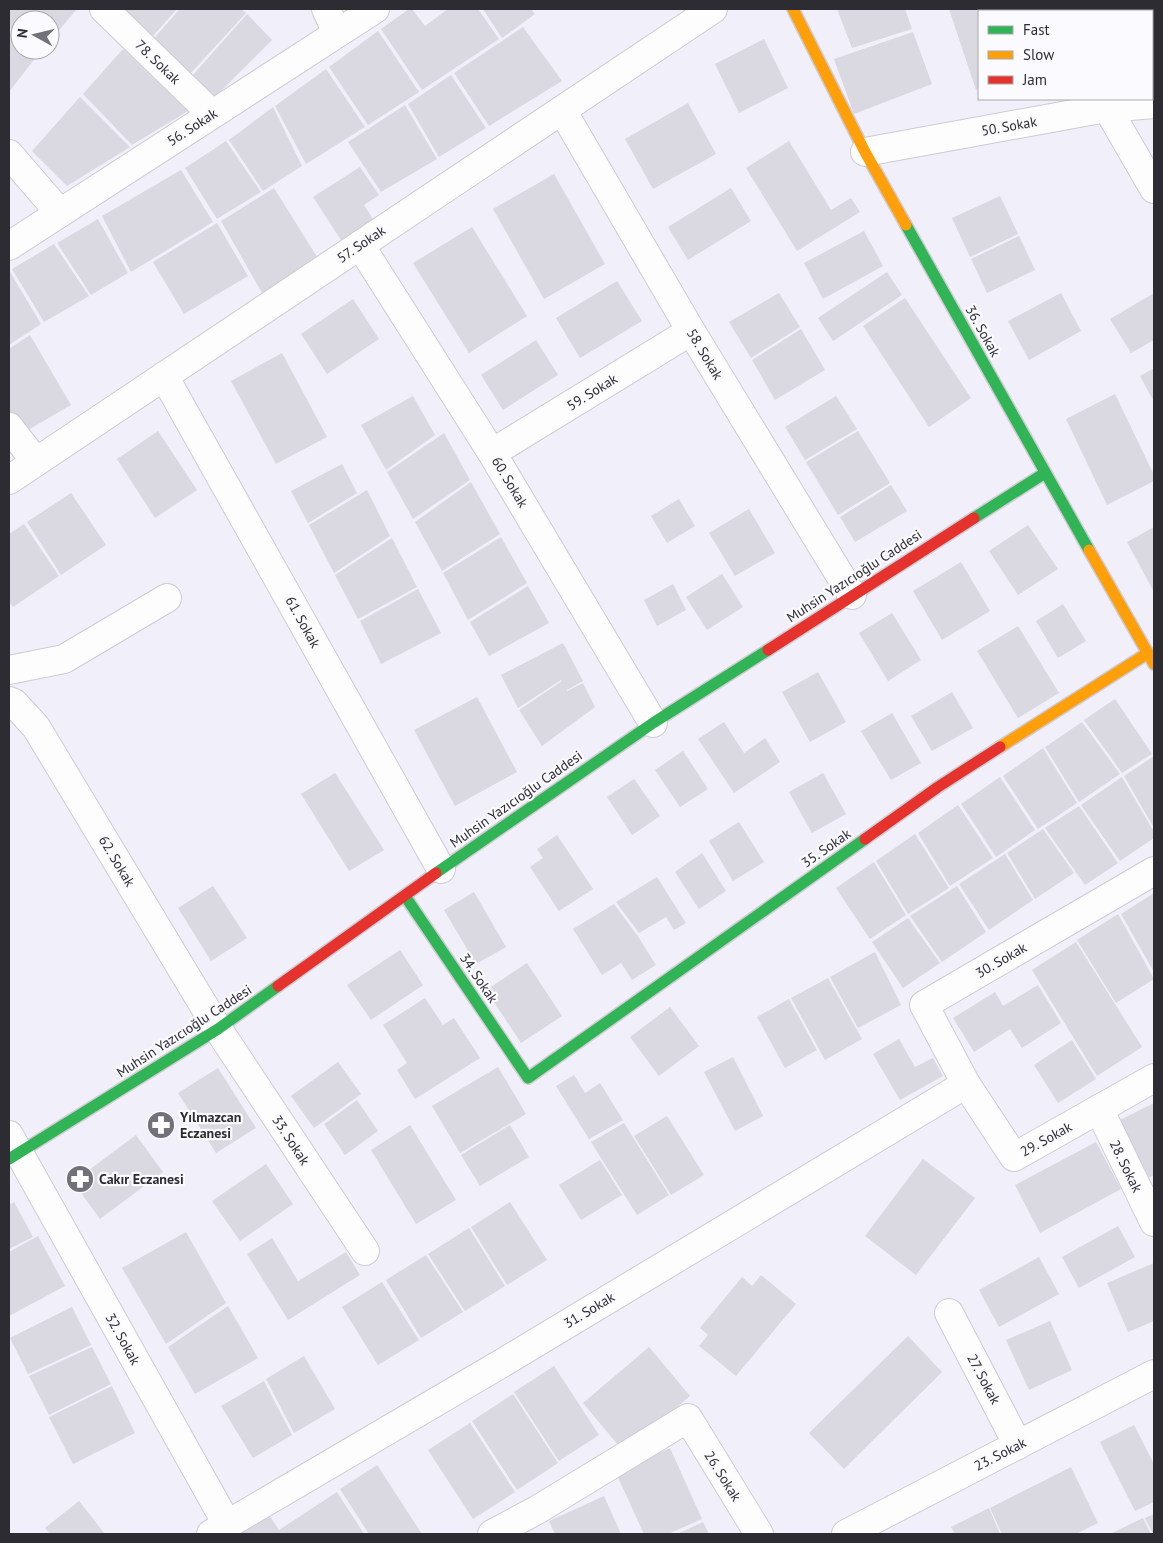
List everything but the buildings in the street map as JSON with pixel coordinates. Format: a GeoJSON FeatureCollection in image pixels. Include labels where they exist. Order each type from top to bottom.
{"type":"FeatureCollection","features":[{"type":"Feature","properties":{"kind":"main road","name":"36. Sokak"},"geometry":{"type":"LineString","coordinates":[[792,9],[865,152],[1154,664]]}},
{"type":"Feature","properties":{"kind":"main road","name":"Muhsin Yazıcıoğlu Caddesi"},"geometry":{"type":"LineString","coordinates":[[12,1149],[218,1029],[441,869],[653,722],[1045,473]]}},
{"type":"Feature","properties":{"kind":"main road","name":"35. Sokak"},"geometry":{"type":"LineString","coordinates":[[528,1078],[938,787],[1148,654]]}},
{"type":"Feature","properties":{"kind":"main road","name":"34. Sokak"},"geometry":{"type":"LineString","coordinates":[[405,896],[528,1078]]}},
{"type":"Feature","properties":{"kind":"street","name":"78. Sokak"},"geometry":{"type":"LineString","coordinates":[[104,9],[212,114]]}},
{"type":"Feature","properties":{"kind":"street"},"geometry":{"type":"LineString","coordinates":[[326,9],[337,34]]}},
{"type":"Feature","properties":{"kind":"street","name":"56. Sokak"},"geometry":{"type":"LineString","coordinates":[[9,246],[375,9]]}},
{"type":"Feature","properties":{"kind":"street","name":"57. Sokak"},"geometry":{"type":"LineString","coordinates":[[9,480],[713,9]]}},
{"type":"Feature","properties":{"kind":"street"},"geometry":{"type":"LineString","coordinates":[[1104,103],[1154,189]]}},
{"type":"Feature","properties":{"kind":"street","name":"50. Sokak"},"geometry":{"type":"LineString","coordinates":[[865,152],[1104,103],[1154,104]]}},
{"type":"Feature","properties":{"kind":"street","name":"58. Sokak"},"geometry":{"type":"LineString","coordinates":[[562,110],[691,331],[852,595]]}},
{"type":"Feature","properties":{"kind":"street"},"geometry":{"type":"LineString","coordinates":[[9,154],[60,213]]}},
{"type":"Feature","properties":{"kind":"street","name":"60. Sokak"},"geometry":{"type":"LineString","coordinates":[[360,245],[492,453],[653,722]]}},
{"type":"Feature","properties":{"kind":"street","name":"59. Sokak"},"geometry":{"type":"LineString","coordinates":[[492,453],[691,331]]}},
{"type":"Feature","properties":{"kind":"street","name":"61. Sokak"},"geometry":{"type":"LineString","coordinates":[[164,376],[441,869]]}},
{"type":"Feature","properties":{"kind":"street"},"geometry":{"type":"LineString","coordinates":[[9,427],[36,462]]}},
{"type":"Feature","properties":{"kind":"street"},"geometry":{"type":"LineString","coordinates":[[9,670],[64,659],[167,598]]}},
{"type":"Feature","properties":{"kind":"street","name":"62. Sokak"},"geometry":{"type":"LineString","coordinates":[[9,701],[14,703],[36,727],[218,1029]]}},
{"type":"Feature","properties":{"kind":"street","name":"30. Sokak"},"geometry":{"type":"LineString","coordinates":[[966,1084],[924,1005],[1154,871]]}},
{"type":"Feature","properties":{"kind":"street","name":"33. Sokak"},"geometry":{"type":"LineString","coordinates":[[218,1029],[365,1251]]}},
{"type":"Feature","properties":{"kind":"street","name":"29. Sokak"},"geometry":{"type":"LineString","coordinates":[[966,1084],[1014,1157],[1154,1078]]}},
{"type":"Feature","properties":{"kind":"street","name":"31. Sokak"},"geometry":{"type":"LineString","coordinates":[[219,1529],[504,1362],[966,1084]]}},
{"type":"Feature","properties":{"kind":"street","name":"28. Sokak"},"geometry":{"type":"LineString","coordinates":[[1099,1109],[1154,1222]]}},
{"type":"Feature","properties":{"kind":"street","name":"32. Sokak"},"geometry":{"type":"LineString","coordinates":[[12,1149],[219,1529]]}},
{"type":"Feature","properties":{"kind":"street","name":"27. Sokak"},"geometry":{"type":"LineString","coordinates":[[949,1313],[1018,1445]]}},
{"type":"Feature","properties":{"kind":"street","name":"23. Sokak"},"geometry":{"type":"LineString","coordinates":[[846,1534],[1154,1374]]}},
{"type":"Feature","properties":{"kind":"street","name":"26. Sokak"},"geometry":{"type":"LineString","coordinates":[[508,1530],[688,1418],[759,1534]]}},
{"type":"Feature","properties":{"kind":"traffic: fast"},"geometry":{"type":"LineString","coordinates":[[906,225],[1089,550]]}},
{"type":"Feature","properties":{"kind":"traffic: fast"},"geometry":{"type":"LineString","coordinates":[[974,518],[1045,473]]}},
{"type":"Feature","properties":{"kind":"traffic: fast"},"geometry":{"type":"LineString","coordinates":[[436,873],[653,723],[768,650]]}},
{"type":"Feature","properties":{"kind":"traffic: fast"},"geometry":{"type":"LineString","coordinates":[[405,896],[528,1078],[865,839]]}},
{"type":"Feature","properties":{"kind":"traffic: fast"},"geometry":{"type":"LineString","coordinates":[[9,1159],[218,1029],[278,986]]}},
{"type":"Feature","properties":{"kind":"traffic: slow"},"geometry":{"type":"LineString","coordinates":[[793,9],[865,152],[906,225]]}},
{"type":"Feature","properties":{"kind":"traffic: slow"},"geometry":{"type":"LineString","coordinates":[[1089,550],[1154,664]]}},
{"type":"Feature","properties":{"kind":"traffic: slow"},"geometry":{"type":"LineString","coordinates":[[1000,747],[1148,653]]}},
{"type":"Feature","properties":{"kind":"traffic: jam"},"geometry":{"type":"LineString","coordinates":[[768,650],[974,518]]}},
{"type":"Feature","properties":{"kind":"traffic: jam"},"geometry":{"type":"LineString","coordinates":[[865,839],[938,787],[1000,747]]}},
{"type":"Feature","properties":{"kind":"traffic: jam"},"geometry":{"type":"LineString","coordinates":[[278,986],[436,873]]}},
{"type":"Feature","properties":{"kind":"place","name":"Yılmazcan Eczanesi"},"geometry":{"type":"Point","coordinates":[161,1125]}},
{"type":"Feature","properties":{"kind":"place","name":"Cakır Eczanesi"},"geometry":{"type":"Point","coordinates":[80,1179]}}]}
